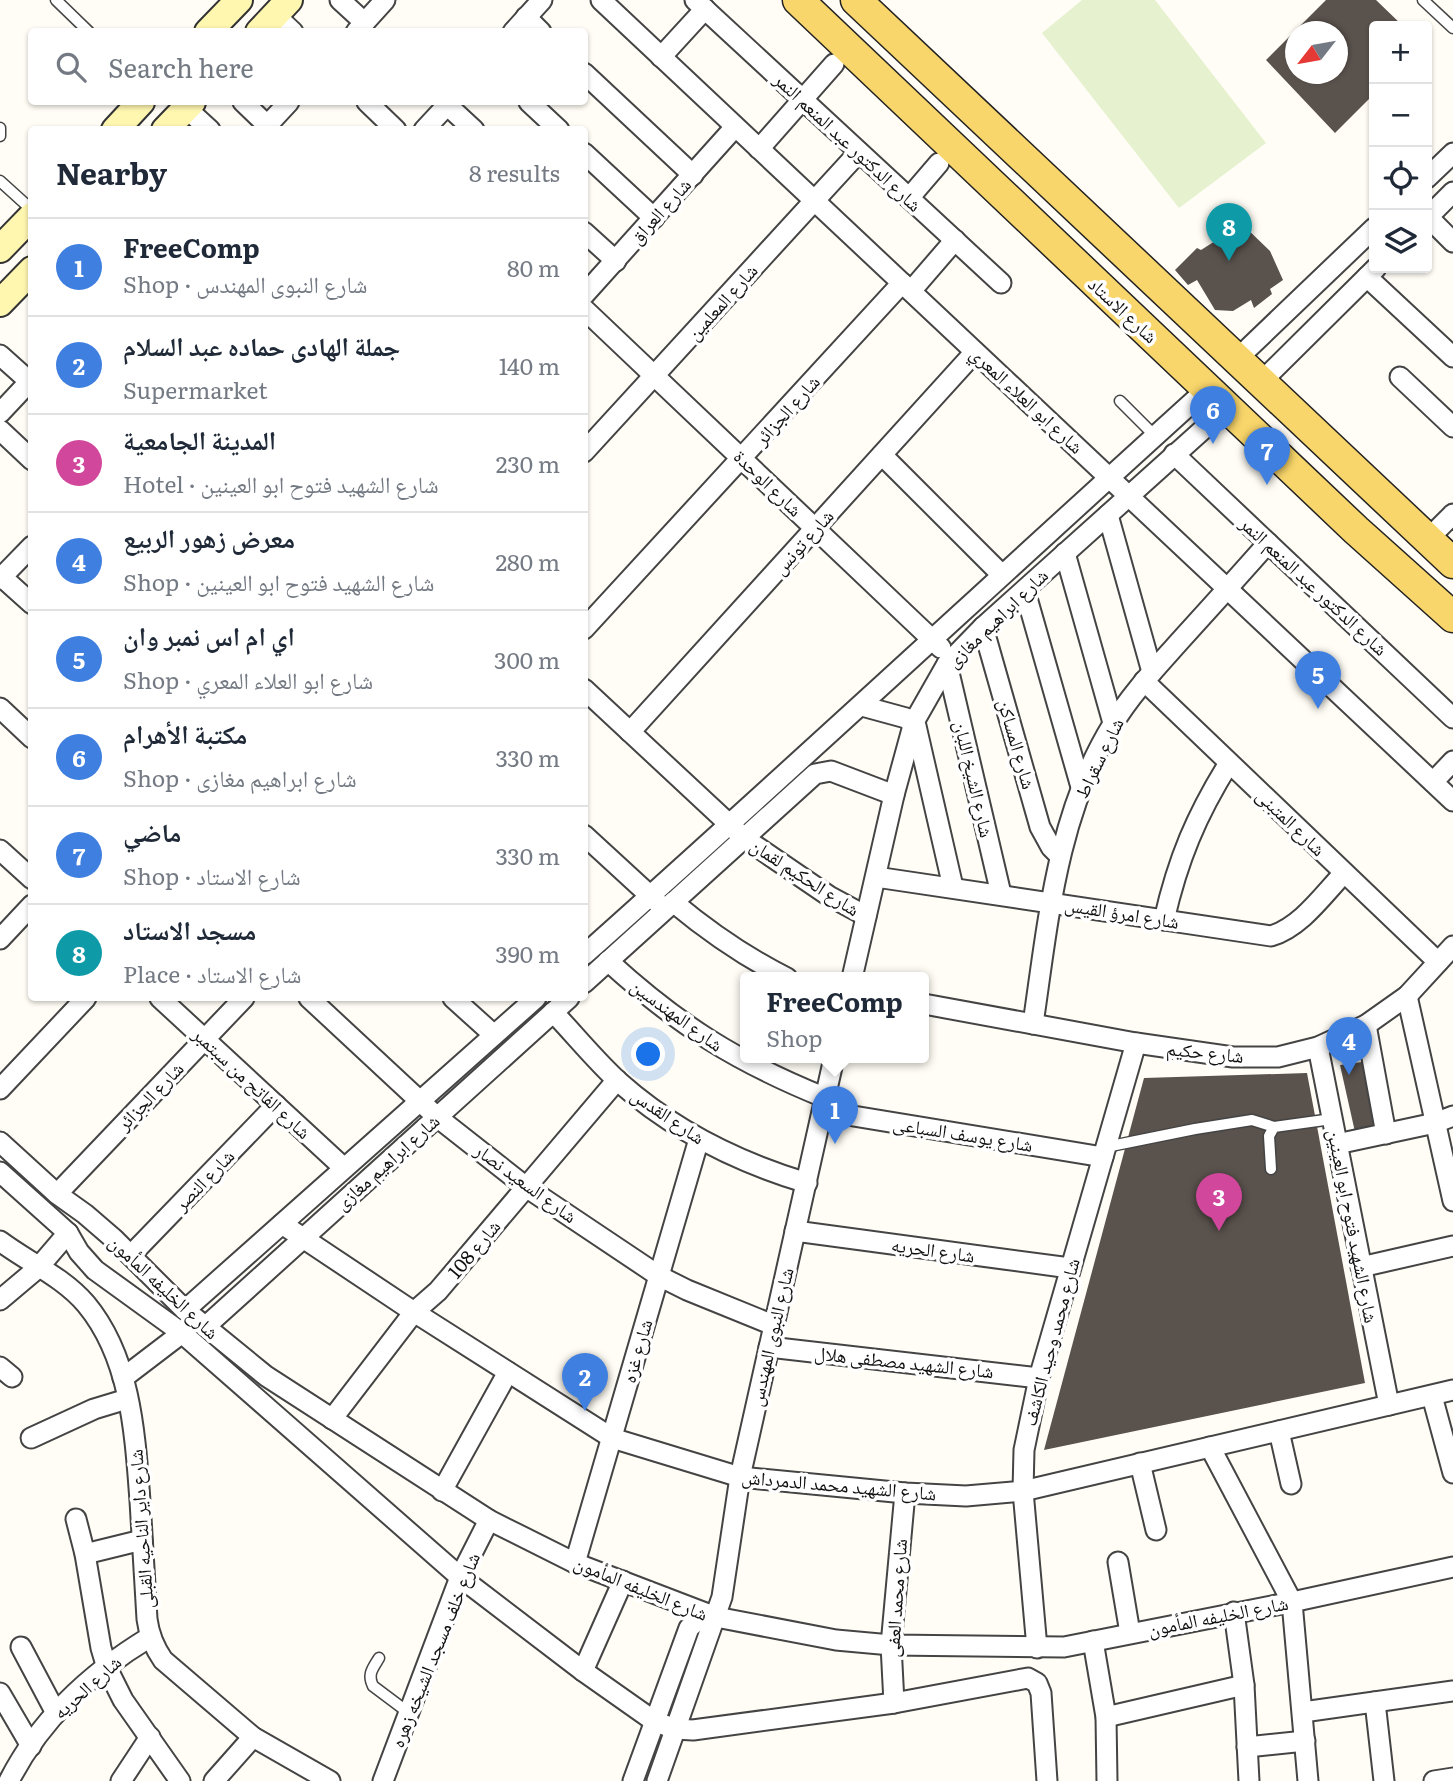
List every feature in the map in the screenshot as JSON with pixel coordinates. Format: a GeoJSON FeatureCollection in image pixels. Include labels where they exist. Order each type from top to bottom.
{"type":"FeatureCollection","features":[{"type":"Feature","properties":{"kind":"main road","name":"شارع الاستاد"},"geometry":{"type":"LineString","coordinates":[[797,0],[1356,530],[1453,617]]}},
{"type":"Feature","properties":{"kind":"main road"},"geometry":{"type":"LineString","coordinates":[[856,0],[1453,563]]}},
{"type":"Feature","properties":{"kind":"main road"},"geometry":{"type":"LineString","coordinates":[[937,133],[946,132],[958,121],[961,104],[957,96]]}},
{"type":"Feature","properties":{"kind":"main road"},"geometry":{"type":"LineString","coordinates":[[118,126],[138,105]]}},
{"type":"Feature","properties":{"kind":"main road"},"geometry":{"type":"LineString","coordinates":[[169,126],[189,105]]}},
{"type":"Feature","properties":{"kind":"main road"},"geometry":{"type":"LineString","coordinates":[[1025,217],[1027,201],[1031,194],[1051,184]]}},
{"type":"Feature","properties":{"kind":"main road"},"geometry":{"type":"LineString","coordinates":[[0,249],[28,220]]}},
{"type":"Feature","properties":{"kind":"main road"},"geometry":{"type":"LineString","coordinates":[[0,303],[28,279]]}},
{"type":"Feature","properties":{"kind":"main road"},"geometry":{"type":"LineString","coordinates":[[1356,530],[1371,528],[1381,517],[1383,509],[1378,494]]}},
{"type":"Feature","properties":{"kind":"street"},"geometry":{"type":"LineString","coordinates":[[340,0],[360,27],[385,0]]}},
{"type":"Feature","properties":{"kind":"street"},"geometry":{"type":"LineString","coordinates":[[520,24],[542,0]]}},
{"type":"Feature","properties":{"kind":"street","name":"شارع ابو العلاء المعري"},"geometry":{"type":"LineString","coordinates":[[601,0],[1453,801]]}},
{"type":"Feature","properties":{"kind":"street"},"geometry":{"type":"LineString","coordinates":[[662,57],[701,4]]}},
{"type":"Feature","properties":{"kind":"street","name":"شارع الدكتور عبد المنعم النمر"},"geometry":{"type":"LineString","coordinates":[[701,4],[1001,283]]}},
{"type":"Feature","properties":{"kind":"street"},"geometry":{"type":"LineString","coordinates":[[759,149],[834,64]]}},
{"type":"Feature","properties":{"kind":"street"},"geometry":{"type":"LineString","coordinates":[[588,77],[692,175]]}},
{"type":"Feature","properties":{"kind":"street"},"geometry":{"type":"LineString","coordinates":[[189,105],[207,126]]}},
{"type":"Feature","properties":{"kind":"street"},"geometry":{"type":"LineString","coordinates":[[246,105],[264,126]]}},
{"type":"Feature","properties":{"kind":"street"},"geometry":{"type":"LineString","coordinates":[[266,126],[286,105]]}},
{"type":"Feature","properties":{"kind":"street"},"geometry":{"type":"LineString","coordinates":[[370,105],[392,126]]}},
{"type":"Feature","properties":{"kind":"street"},"geometry":{"type":"LineString","coordinates":[[428,126],[446,105]]}},
{"type":"Feature","properties":{"kind":"street"},"geometry":{"type":"LineString","coordinates":[[450,105],[470,126]]}},
{"type":"Feature","properties":{"kind":"street"},"geometry":{"type":"LineString","coordinates":[[532,105],[555,126]]}},
{"type":"Feature","properties":{"kind":"street","name":"شارع العراق"},"geometry":{"type":"LineString","coordinates":[[588,291],[735,127]]}},
{"type":"Feature","properties":{"kind":"street","name":"شارع المعلمين"},"geometry":{"type":"LineString","coordinates":[[588,448],[859,152]]}},
{"type":"Feature","properties":{"kind":"street"},"geometry":{"type":"LineString","coordinates":[[1432,173],[1453,153]]}},
{"type":"Feature","properties":{"kind":"street"},"geometry":{"type":"LineString","coordinates":[[588,157],[654,218]]}},
{"type":"Feature","properties":{"kind":"street"},"geometry":{"type":"LineString","coordinates":[[909,198],[939,163]]}},
{"type":"Feature","properties":{"kind":"street"},"geometry":{"type":"LineString","coordinates":[[1432,212],[1453,192]]}},
{"type":"Feature","properties":{"kind":"street"},"geometry":{"type":"LineString","coordinates":[[1432,222],[1453,242]]}},
{"type":"Feature","properties":{"kind":"street"},"geometry":{"type":"LineString","coordinates":[[1237,359],[1369,233]]}},
{"type":"Feature","properties":{"kind":"street"},"geometry":{"type":"LineString","coordinates":[[588,236],[616,261]]}},
{"type":"Feature","properties":{"kind":"street","name":"شارع الجزائر"},"geometry":{"type":"LineString","coordinates":[[588,625],[906,287],[955,240]]}},
{"type":"Feature","properties":{"kind":"street"},"geometry":{"type":"LineString","coordinates":[[1261,382],[1371,273]]}},
{"type":"Feature","properties":{"kind":"street"},"geometry":{"type":"LineString","coordinates":[[1373,273],[1453,358]]}},
{"type":"Feature","properties":{"kind":"street","name":"شارع الوحدة"},"geometry":{"type":"LineString","coordinates":[[588,313],[932,639],[949,661]]}},
{"type":"Feature","properties":{"kind":"street","name":"شارع تونس"},"geometry":{"type":"LineString","coordinates":[[630,732],[975,352]]}},
{"type":"Feature","properties":{"kind":"street"},"geometry":{"type":"LineString","coordinates":[[0,355],[28,378]]}},
{"type":"Feature","properties":{"kind":"street"},"geometry":{"type":"LineString","coordinates":[[1401,377],[1453,426]]}},
{"type":"Feature","properties":{"kind":"street"},"geometry":{"type":"LineString","coordinates":[[0,413],[28,382]]}},
{"type":"Feature","properties":{"kind":"street","name":"شارع ابراهيم مغازى"},"geometry":{"type":"LineString","coordinates":[[588,979],[663,902],[932,639],[1155,436],[1217,399]]}},
{"type":"Feature","properties":{"kind":"street","name":"شارع ابراهيم مغازى"},"geometry":{"type":"LineString","coordinates":[[737,831],[823,771],[831,771],[894,795],[914,722],[949,661],[1174,454],[1217,399]]}},
{"type":"Feature","properties":{"kind":"street"},"geometry":{"type":"LineString","coordinates":[[0,430],[28,456]]}},
{"type":"Feature","properties":{"kind":"street","name":"شارع الدكتور عبد المنعم النمر"},"geometry":{"type":"LineString","coordinates":[[1174,454],[1453,718]]}},
{"type":"Feature","properties":{"kind":"street"},"geometry":{"type":"LineString","coordinates":[[882,455],[1002,575]]}},
{"type":"Feature","properties":{"kind":"street"},"geometry":{"type":"LineString","coordinates":[[1428,539],[1453,514]]}},
{"type":"Feature","properties":{"kind":"street"},"geometry":{"type":"LineString","coordinates":[[1108,515],[1148,677]]}},
{"type":"Feature","properties":{"kind":"street","name":"شارع سقراط"},"geometry":{"type":"LineString","coordinates":[[1033,1024],[1060,856],[1082,787],[1113,723],[1148,677],[1268,543]]}},
{"type":"Feature","properties":{"kind":"street"},"geometry":{"type":"LineString","coordinates":[[28,550],[1,578],[28,601]]}},
{"type":"Feature","properties":{"kind":"street"},"geometry":{"type":"LineString","coordinates":[[1065,553],[1113,723]]}},
{"type":"Feature","properties":{"kind":"street"},"geometry":{"type":"LineString","coordinates":[[1025,591],[1082,787]]}},
{"type":"Feature","properties":{"kind":"street","name":"شارع المساكن"},"geometry":{"type":"LineString","coordinates":[[983,627],[1040,827],[1060,856]]}},
{"type":"Feature","properties":{"kind":"street","name":"شارع الشيخ اللبان"},"geometry":{"type":"LineString","coordinates":[[949,661],[1001,894]]}},
{"type":"Feature","properties":{"kind":"street","name":"شارع المتبنى"},"geometry":{"type":"LineString","coordinates":[[1148,677],[1229,763],[1438,962]]}},
{"type":"Feature","properties":{"kind":"street","name":"شارع الحكيم لقمان"},"geometry":{"type":"LineString","coordinates":[[588,693],[737,831],[829,896],[866,916]]}},
{"type":"Feature","properties":{"kind":"street"},"geometry":{"type":"LineString","coordinates":[[862,706],[906,718],[914,722],[918,729],[953,887]]}},
{"type":"Feature","properties":{"kind":"street"},"geometry":{"type":"LineString","coordinates":[[0,708],[28,733]]}},
{"type":"Feature","properties":{"kind":"street"},"geometry":{"type":"LineString","coordinates":[[1433,782],[1453,761]]}},
{"type":"Feature","properties":{"kind":"street"},"geometry":{"type":"LineString","coordinates":[[1164,920],[1173,881],[1188,839],[1206,800],[1229,763]]}},
{"type":"Feature","properties":{"kind":"street"},"geometry":{"type":"LineString","coordinates":[[853,972],[894,795]]}},
{"type":"Feature","properties":{"kind":"street"},"geometry":{"type":"LineString","coordinates":[[588,838],[663,902],[737,951],[776,972]]}},
{"type":"Feature","properties":{"kind":"street"},"geometry":{"type":"LineString","coordinates":[[0,850],[28,875]]}},
{"type":"Feature","properties":{"kind":"street","name":"شارع امرؤ القيس"},"geometry":{"type":"LineString","coordinates":[[876,877],[1052,901],[1271,936],[1281,933],[1299,920],[1344,873]]}},
{"type":"Feature","properties":{"kind":"street","name":"شارع ابراهيم مغازى"},"geometry":{"type":"LineString","coordinates":[[588,952],[663,902]]}},
{"type":"Feature","properties":{"kind":"street"},"geometry":{"type":"LineString","coordinates":[[0,939],[28,909]]}},
{"type":"Feature","properties":{"kind":"street","name":"شارع حكيم"},"geometry":{"type":"LineString","coordinates":[[929,1005],[1136,1044],[1233,1057],[1278,1057],[1318,1047],[1366,1025],[1407,996],[1453,946]]}},
{"type":"Feature","properties":{"kind":"street","name":"شارع المهندسين"},"geometry":{"type":"LineString","coordinates":[[608,961],[646,996],[709,1041],[740,1058]]}},
{"type":"Feature","properties":{"kind":"street"},"geometry":{"type":"LineString","coordinates":[[1407,996],[1444,1119],[1453,1201]]}},
{"type":"Feature","properties":{"kind":"street"},"geometry":{"type":"LineString","coordinates":[[0,1089],[83,1001]]}},
{"type":"Feature","properties":{"kind":"street","name":"شارع الفاتح من سبتمبر"},"geometry":{"type":"LineString","coordinates":[[163,1001],[344,1168]]}},
{"type":"Feature","properties":{"kind":"street","name":"شارع الجزائر"},"geometry":{"type":"LineString","coordinates":[[57,1194],[241,1001]]}},
{"type":"Feature","properties":{"kind":"street","name":"شارع السعيد نصار"},"geometry":{"type":"LineString","coordinates":[[312,1001],[437,1117],[526,1187],[659,1276],[773,1325]]}},
{"type":"Feature","properties":{"kind":"street"},"geometry":{"type":"LineString","coordinates":[[456,1001],[494,1035]]}},
{"type":"Feature","properties":{"kind":"street","name":"شارع ابراهيم مغازى"},"geometry":{"type":"LineString","coordinates":[[185,1310],[533,1001]]}},
{"type":"Feature","properties":{"kind":"street","name":"شارع ابراهيم مغازى"},"geometry":{"type":"LineString","coordinates":[[205,1327],[566,1001]]}},
{"type":"Feature","properties":{"kind":"street","name":"شارع القدس"},"geometry":{"type":"LineString","coordinates":[[553,1012],[617,1080],[642,1101],[699,1139],[768,1171],[807,1183]]}},
{"type":"Feature","properties":{"kind":"street"},"geometry":{"type":"LineString","coordinates":[[1366,1025],[1386,1134]]}},
{"type":"Feature","properties":{"kind":"street","name":"شارع محمد وحيد الكاشف"},"geometry":{"type":"LineString","coordinates":[[1037,1648],[1023,1491],[1024,1450],[1039,1378],[1136,1044]]}},
{"type":"Feature","properties":{"kind":"street","name":"شارع الشهيد فتوح ابو العينين"},"geometry":{"type":"LineString","coordinates":[[1318,1047],[1389,1405]]}},
{"type":"Feature","properties":{"kind":"street","name":"شارع المهندسين"},"geometry":{"type":"LineString","coordinates":[[748,1063],[824,1104]]}},
{"type":"Feature","properties":{"kind":"street","name":"شارع النبوى المهندس"},"geometry":{"type":"LineString","coordinates":[[657,1781],[722,1597],[740,1477],[833,1063]]}},
{"type":"Feature","properties":{"kind":"street","name":"شارع 108"},"geometry":{"type":"LineString","coordinates":[[332,1419],[414,1312],[438,1291],[617,1080]]}},
{"type":"Feature","properties":{"kind":"street","name":"شارع يوسف السباعى"},"geometry":{"type":"LineString","coordinates":[[824,1104],[1104,1152]]}},
{"type":"Feature","properties":{"kind":"street","name":"شارع النصر"},"geometry":{"type":"LineString","coordinates":[[131,1255],[276,1105]]}},
{"type":"Feature","properties":{"kind":"street"},"geometry":{"type":"LineString","coordinates":[[1337,1144],[1444,1119]]}},
{"type":"Feature","properties":{"kind":"street","name":"شارع غزه"},"geometry":{"type":"LineString","coordinates":[[575,1563],[699,1139]]}},
{"type":"Feature","properties":{"kind":"street","name":"شارع الخليفه المأمون"},"geometry":{"type":"LineString","coordinates":[[0,1142],[57,1194],[114,1239],[185,1310],[266,1376],[489,1520],[575,1563],[716,1617],[836,1640],[891,1646],[1065,1647],[1453,1567]]}},
{"type":"Feature","properties":{"kind":"street","name":"شارع الخليفه المأمون"},"geometry":{"type":"LineString","coordinates":[[0,1172],[68,1233],[79,1252],[95,1270],[181,1333],[460,1577],[583,1671],[654,1721],[676,1729],[693,1730],[894,1703],[1028,1678],[1037,1684],[1041,1693],[1047,1781]]}},
{"type":"Feature","properties":{"kind":"street","name":"شارع الشهيد محمد الدمرداش"},"geometry":{"type":"LineString","coordinates":[[282,1224],[612,1438],[740,1477],[905,1493],[997,1495],[1453,1390]]}},
{"type":"Feature","properties":{"kind":"street","name":"شارع الحريه"},"geometry":{"type":"LineString","coordinates":[[795,1231],[1070,1268]]}},
{"type":"Feature","properties":{"kind":"street"},"geometry":{"type":"LineString","coordinates":[[0,1300],[38,1268],[68,1233]]}},
{"type":"Feature","properties":{"kind":"street"},"geometry":{"type":"LineString","coordinates":[[95,1270],[92,1258],[95,1248],[102,1241],[114,1239]]}},
{"type":"Feature","properties":{"kind":"street","name":"شارع داير الناحيه القبلى"},"geometry":{"type":"LineString","coordinates":[[0,1241],[63,1283],[84,1302],[96,1317],[115,1351],[135,1439],[147,1619],[150,1637],[163,1660],[253,1737],[330,1781]]}},
{"type":"Feature","properties":{"kind":"street"},"geometry":{"type":"LineString","coordinates":[[1361,1267],[1453,1246]]}},
{"type":"Feature","properties":{"kind":"street"},"geometry":{"type":"LineString","coordinates":[[123,1378],[181,1333]]}},
{"type":"Feature","properties":{"kind":"street","name":"شارع الشهيد مصطفى هلال"},"geometry":{"type":"LineString","coordinates":[[769,1347],[1039,1378]]}},
{"type":"Feature","properties":{"kind":"street"},"geometry":{"type":"LineString","coordinates":[[442,1491],[508,1372]]}},
{"type":"Feature","properties":{"kind":"street"},"geometry":{"type":"LineString","coordinates":[[1432,1396],[1453,1473]]}},
{"type":"Feature","properties":{"kind":"street"},"geometry":{"type":"LineString","coordinates":[[31,1438],[62,1422],[127,1399]]}},
{"type":"Feature","properties":{"kind":"street"},"geometry":{"type":"LineString","coordinates":[[1279,1431],[1291,1484]]}},
{"type":"Feature","properties":{"kind":"street"},"geometry":{"type":"LineString","coordinates":[[1210,1447],[1292,1602],[1308,1781]]}},
{"type":"Feature","properties":{"kind":"street"},"geometry":{"type":"LineString","coordinates":[[1140,1464],[1156,1530]]}},
{"type":"Feature","properties":{"kind":"street","name":"شارع محمد العفى"},"geometry":{"type":"LineString","coordinates":[[894,1703],[891,1646],[905,1493]]}},
{"type":"Feature","properties":{"kind":"street"},"geometry":{"type":"LineString","coordinates":[[76,1519],[107,1668],[123,1700],[180,1781]]}},
{"type":"Feature","properties":{"kind":"street","name":"شارع خلف مسجد الشيخه زهره"},"geometry":{"type":"LineString","coordinates":[[383,1781],[460,1577],[489,1520]]}},
{"type":"Feature","properties":{"kind":"street"},"geometry":{"type":"LineString","coordinates":[[85,1553],[142,1540]]}},
{"type":"Feature","properties":{"kind":"street"},"geometry":{"type":"LineString","coordinates":[[1118,1562],[1130,1633]]}},
{"type":"Feature","properties":{"kind":"street"},"geometry":{"type":"LineString","coordinates":[[583,1671],[623,1581]]}},
{"type":"Feature","properties":{"kind":"street"},"geometry":{"type":"LineString","coordinates":[[1234,1612],[1244,1685],[1249,1781]]}},
{"type":"Feature","properties":{"kind":"street"},"geometry":{"type":"LineString","coordinates":[[633,1781],[689,1628],[704,1617],[716,1617]]}},
{"type":"Feature","properties":{"kind":"street","name":"شارع الحريه"},"geometry":{"type":"LineString","coordinates":[[9,1781],[56,1713],[87,1682],[150,1637]]}},
{"type":"Feature","properties":{"kind":"street"},"geometry":{"type":"LineString","coordinates":[[1093,1641],[1105,1717],[1107,1781]]}},
{"type":"Feature","properties":{"kind":"street"},"geometry":{"type":"LineString","coordinates":[[21,1647],[56,1713]]}},
{"type":"Feature","properties":{"kind":"street"},"geometry":{"type":"LineString","coordinates":[[1105,1717],[1244,1685]]}},
{"type":"Feature","properties":{"kind":"street"},"geometry":{"type":"LineString","coordinates":[[1303,1712],[1453,1691]]}},
{"type":"Feature","properties":{"kind":"street"},"geometry":{"type":"LineString","coordinates":[[0,1693],[31,1746]]}},
{"type":"Feature","properties":{"kind":"street"},"geometry":{"type":"LineString","coordinates":[[1375,1702],[1384,1781]]}},
{"type":"Feature","properties":{"kind":"street"},"geometry":{"type":"LineString","coordinates":[[121,1781],[150,1737]]}},
{"type":"Feature","properties":{"kind":"street"},"geometry":{"type":"LineString","coordinates":[[214,1781],[253,1737]]}},
{"type":"Feature","properties":{"kind":"street"},"geometry":{"type":"LineString","coordinates":[[1247,1747],[1305,1741]]}},
{"type":"Feature","properties":{"kind":"street"},"geometry":{"type":"LineString","coordinates":[[1434,1781],[1453,1778]]}},
{"type":"Feature","properties":{"kind":"lane"},"geometry":{"type":"LineString","coordinates":[[56,0],[85,28]]}},
{"type":"Feature","properties":{"kind":"lane"},"geometry":{"type":"LineString","coordinates":[[1423,0],[1453,28]]}},
{"type":"Feature","properties":{"kind":"lane"},"geometry":{"type":"LineString","coordinates":[[0,128],[0,136]]}},
{"type":"Feature","properties":{"kind":"lane"},"geometry":{"type":"LineString","coordinates":[[0,181],[28,206]]}},
{"type":"Feature","properties":{"kind":"lane"},"geometry":{"type":"LineString","coordinates":[[1120,401],[1155,436]]}},
{"type":"Feature","properties":{"kind":"lane"},"geometry":{"type":"LineString","coordinates":[[1104,1152],[1252,1121],[1274,1127],[1332,1118]]}},
{"type":"Feature","properties":{"kind":"lane"},"geometry":{"type":"LineString","coordinates":[[1271,1168],[1269,1136],[1274,1127]]}},
{"type":"Feature","properties":{"kind":"lane"},"geometry":{"type":"LineString","coordinates":[[379,1658],[369,1676],[373,1686],[409,1713]]}},
{"type":"Feature","properties":{"kind":"green space"},"geometry":{"type":"Polygon","coordinates":[[[1082,0],[1155,0],[1266,143],[1179,208],[1042,33],[1082,0]]]}},
{"type":"Feature","properties":{"kind":"building"},"geometry":{"type":"Polygon","coordinates":[[[1326,0],[1376,0],[1398,21],[1369,21],[1369,99],[1335,133],[1289,84],[1348,84],[1348,21],[1305,21],[1326,0]]]}},
{"type":"Feature","properties":{"kind":"building"},"geometry":{"type":"Polygon","coordinates":[[[1285,41],[1285,80],[1266,60],[1285,41]]]}},
{"type":"Feature","properties":{"kind":"building"},"geometry":{"type":"Polygon","coordinates":[[[1242,224],[1270,251],[1283,280],[1270,289],[1272,294],[1254,308],[1251,300],[1233,311],[1215,310],[1197,280],[1188,285],[1175,270],[1197,248],[1201,250],[1242,224]]]}},
{"type":"Feature","properties":{"kind":"building"},"geometry":{"type":"Polygon","coordinates":[[[1362,1062],[1379,1129],[1355,1132],[1340,1065],[1362,1062]]]}},
{"type":"Feature","properties":{"kind":"building"},"geometry":{"type":"Polygon","coordinates":[[[1307,1073],[1365,1383],[1044,1450],[1144,1078],[1307,1073]]]}},
{"type":"Feature","properties":{"kind":"place","name":"مسجد الاستاد"},"geometry":{"type":"Point","coordinates":[1229,261]}},
{"type":"Feature","properties":{"kind":"place","name":"مكتبة الأهرام"},"geometry":{"type":"Point","coordinates":[1213,444]}},
{"type":"Feature","properties":{"kind":"place","name":"ماضي"},"geometry":{"type":"Point","coordinates":[1267,485]}},
{"type":"Feature","properties":{"kind":"place","name":"اي ام اس نمبر وان"},"geometry":{"type":"Point","coordinates":[1318,709]}},
{"type":"Feature","properties":{"kind":"place","name":"معرض زهور الربيع"},"geometry":{"type":"Point","coordinates":[1349,1075]}},
{"type":"Feature","properties":{"kind":"place","name":"FreeComp"},"geometry":{"type":"Point","coordinates":[835,1144]}},
{"type":"Feature","properties":{"kind":"place","name":"المدينة الجامعية"},"geometry":{"type":"Point","coordinates":[1219,1231]}},
{"type":"Feature","properties":{"kind":"place","name":"جملة الهادى حماده عبد السلام"},"geometry":{"type":"Point","coordinates":[585,1411]}}]}
